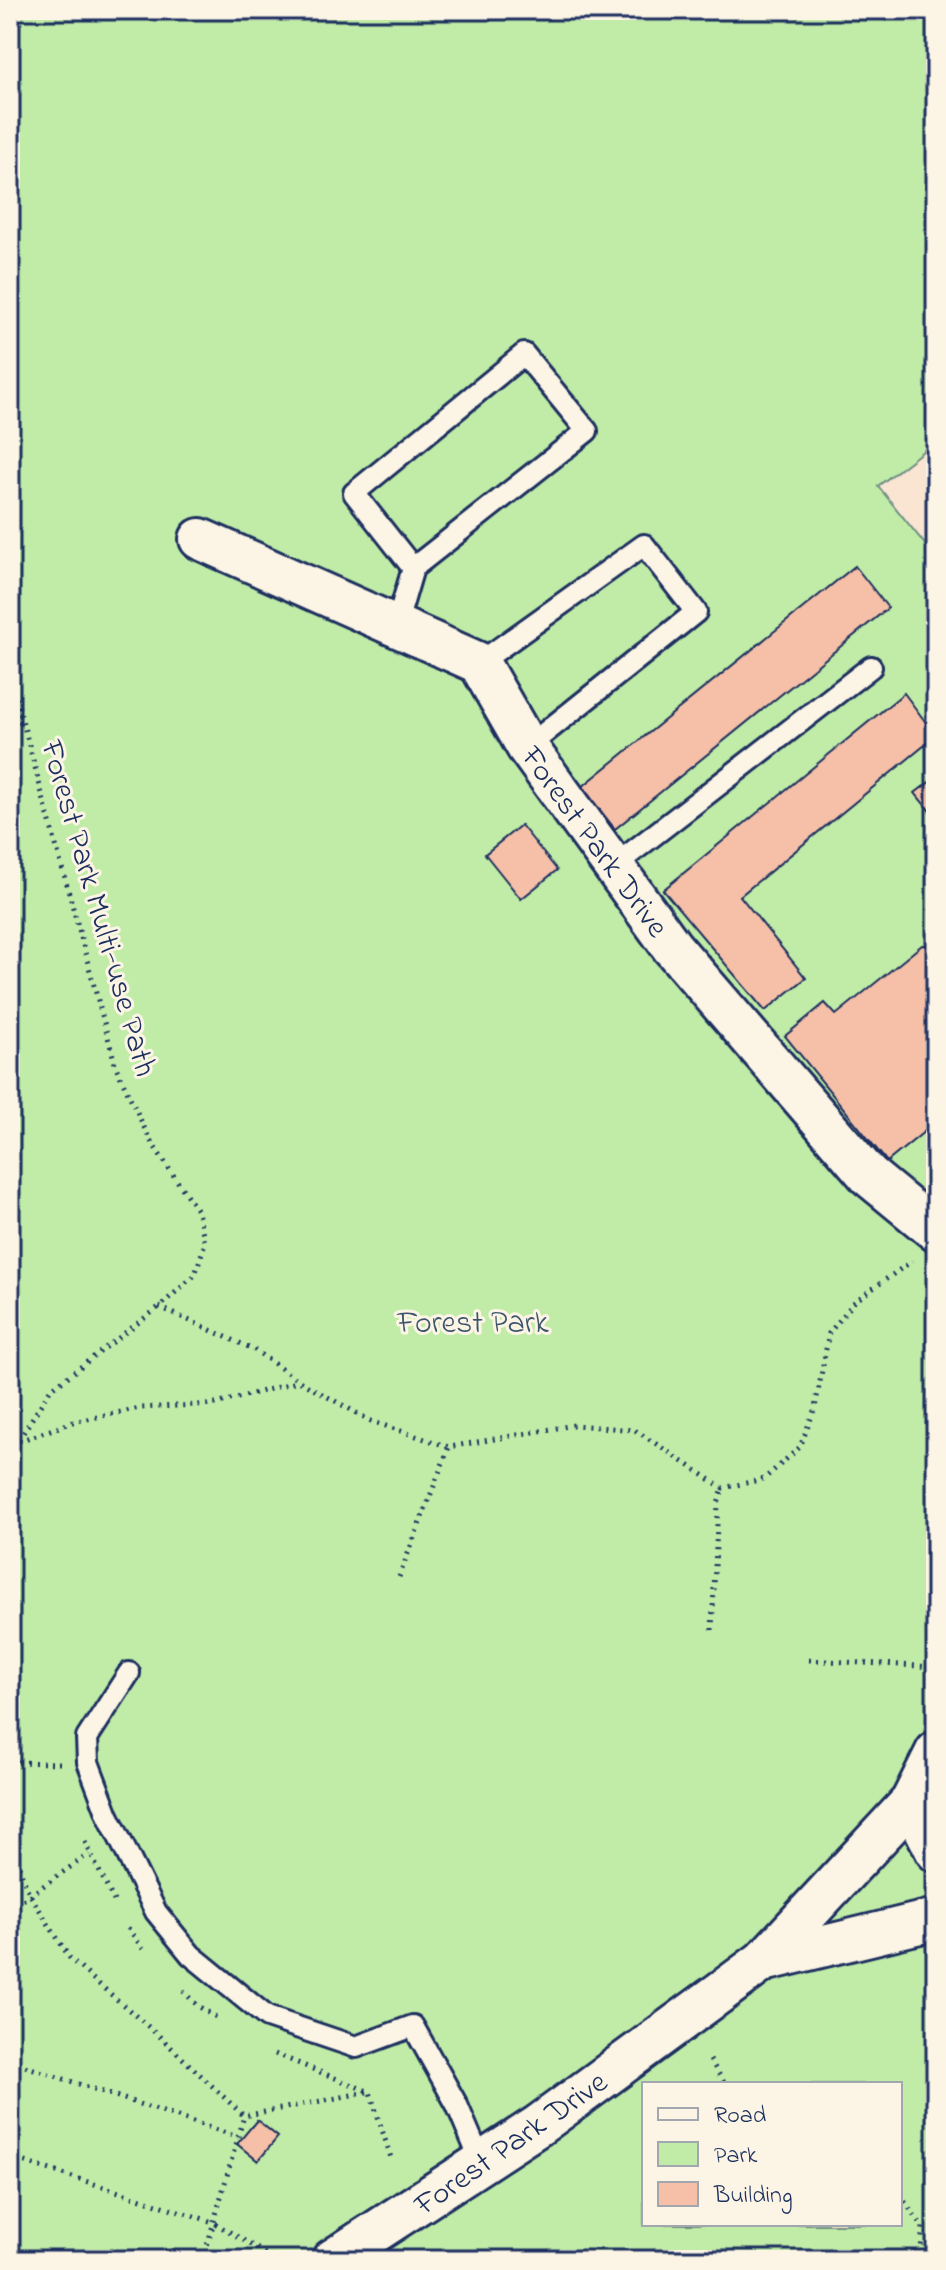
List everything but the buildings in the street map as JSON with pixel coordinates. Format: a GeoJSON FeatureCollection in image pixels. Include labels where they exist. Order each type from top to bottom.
{"type":"FeatureCollection","features":[{"type":"Feature","properties":{"kind":"street"},"geometry":{"type":"LineString","coordinates":[[200,539],[479,663]]}},
{"type":"Feature","properties":{"kind":"street","name":"Forest Park Drive"},"geometry":{"type":"LineString","coordinates":[[479,663],[527,747],[672,947],[929,1242]]}},
{"type":"Feature","properties":{"kind":"street","name":"Forest Park Drive"},"geometry":{"type":"LineString","coordinates":[[332,2260],[482,2164],[763,1961],[911,1802],[936,1752]]}},
{"type":"Feature","properties":{"kind":"street"},"geometry":{"type":"LineString","coordinates":[[911,1802],[936,1851]]}},
{"type":"Feature","properties":{"kind":"street","name":"Forest Park Drive"},"geometry":{"type":"LineString","coordinates":[[763,1961],[936,1919]]}},
{"type":"Feature","properties":{"kind":"lane"},"geometry":{"type":"LineString","coordinates":[[396,626],[413,568],[587,431],[524,354],[354,493],[413,568]]}},
{"type":"Feature","properties":{"kind":"lane"},"geometry":{"type":"LineString","coordinates":[[479,663],[644,545],[696,612],[527,747]]}},
{"type":"Feature","properties":{"kind":"lane"},"geometry":{"type":"LineString","coordinates":[[614,866],[871,667]]}},
{"type":"Feature","properties":{"kind":"lane"},"geometry":{"type":"LineString","coordinates":[[129,1673],[87,1738],[88,1762],[108,1815],[150,1900],[191,1955],[267,2017],[356,2047],[413,2026],[457,2105],[482,2164]]}},
{"type":"Feature","properties":{"kind":"path"},"geometry":{"type":"LineString","coordinates":[[10,54],[24,10]]}},
{"type":"Feature","properties":{"kind":"path","name":"Forest Park Multi-use Path"},"geometry":{"type":"LineString","coordinates":[[10,675],[116,1067],[150,1140],[198,1212],[205,1243],[195,1275],[159,1307],[50,1390],[18,1441],[10,1481]]}},
{"type":"Feature","properties":{"kind":"path","name":"Forest Park Multi-use Path"},"geometry":{"type":"LineString","coordinates":[[10,708],[22,727]]}},
{"type":"Feature","properties":{"kind":"path"},"geometry":{"type":"LineString","coordinates":[[159,1307],[253,1349],[299,1381],[371,1421],[449,1447],[574,1425],[635,1430],[723,1488],[764,1479],[800,1447],[815,1408],[829,1333],[855,1301],[929,1242]]}},
{"type":"Feature","properties":{"kind":"path"},"geometry":{"type":"LineString","coordinates":[[18,1441],[73,1422],[140,1408],[216,1404],[299,1381]]}},
{"type":"Feature","properties":{"kind":"path"},"geometry":{"type":"LineString","coordinates":[[399,1577],[449,1447]]}},
{"type":"Feature","properties":{"kind":"path"},"geometry":{"type":"LineString","coordinates":[[712,1630],[718,1504],[723,1488]]}},
{"type":"Feature","properties":{"kind":"path"},"geometry":{"type":"LineString","coordinates":[[809,1660],[936,1667]]}},
{"type":"Feature","properties":{"kind":"path"},"geometry":{"type":"LineString","coordinates":[[10,1762],[88,1762]]}},
{"type":"Feature","properties":{"kind":"path"},"geometry":{"type":"LineString","coordinates":[[10,1844],[29,1893],[71,1960],[158,2035],[244,2116]]}},
{"type":"Feature","properties":{"kind":"path"},"geometry":{"type":"LineString","coordinates":[[10,1909],[89,1854]]}},
{"type":"Feature","properties":{"kind":"path"},"geometry":{"type":"LineString","coordinates":[[710,2060],[724,2082]]}},
{"type":"Feature","properties":{"kind":"path"},"geometry":{"type":"LineString","coordinates":[[10,2061],[238,2137]]}},
{"type":"Feature","properties":{"kind":"path"},"geometry":{"type":"LineString","coordinates":[[244,2116],[370,2092]]}},
{"type":"Feature","properties":{"kind":"path"},"geometry":{"type":"LineString","coordinates":[[203,2260],[244,2116]]}},
{"type":"Feature","properties":{"kind":"path"},"geometry":{"type":"LineString","coordinates":[[10,2157],[213,2222],[273,2258]]}},
{"type":"Feature","properties":{"kind":"path"},"geometry":{"type":"LineString","coordinates":[[902,2198],[923,2227],[920,2260]]}},
{"type":"Feature","properties":{"kind":"path"},"geometry":{"type":"LineString","coordinates":[[10,2258],[16,2260]]}},
{"type":"Feature","properties":{"kind":"green space","name":"Forest Park"},"geometry":{"type":"Polygon","coordinates":[[[10,10],[936,10],[936,441],[878,486],[936,558],[936,2260],[10,2260],[10,10]]]}}]}
